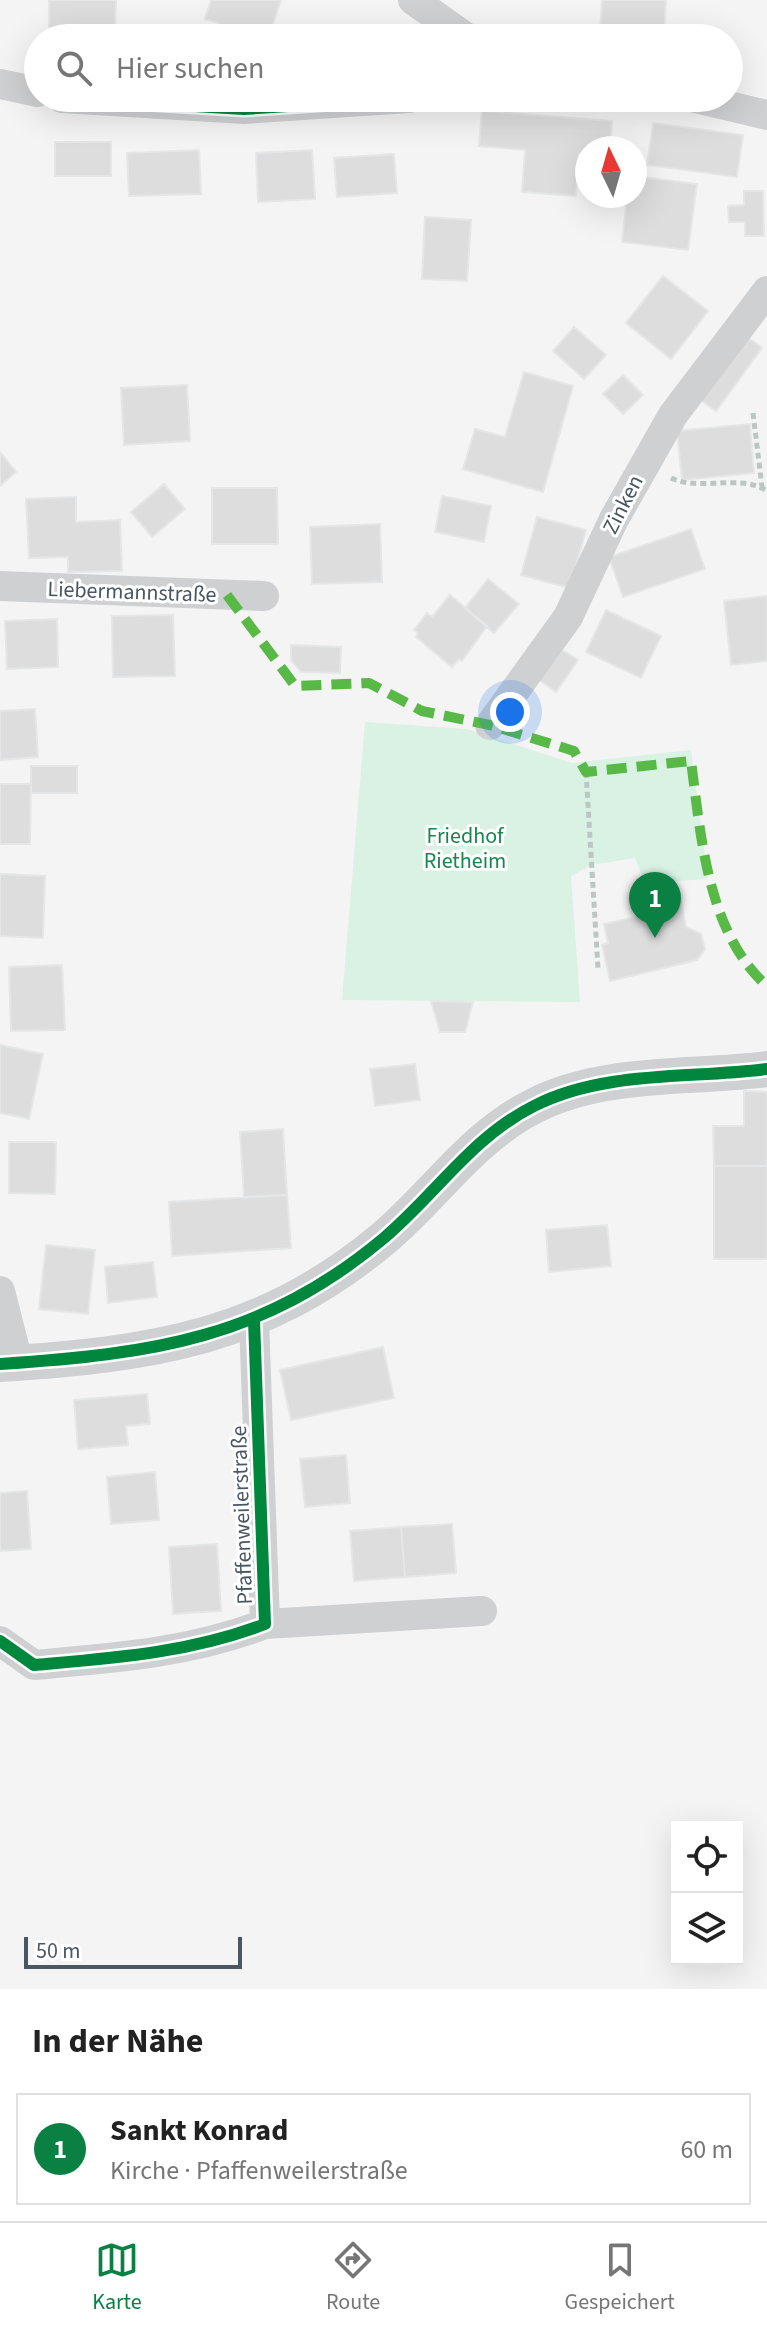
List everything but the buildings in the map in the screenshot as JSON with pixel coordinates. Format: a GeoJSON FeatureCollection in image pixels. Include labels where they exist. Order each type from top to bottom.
{"type":"FeatureCollection","features":[{"type":"Feature","properties":{"kind":"street"},"geometry":{"type":"LineString","coordinates":[[413,0],[447,24]]}},
{"type":"Feature","properties":{"kind":"street"},"geometry":{"type":"LineString","coordinates":[[0,84],[24,89]]}},
{"type":"Feature","properties":{"kind":"street"},"geometry":{"type":"LineString","coordinates":[[743,109],[767,115]]}},
{"type":"Feature","properties":{"kind":"street","name":"Zinken"},"geometry":{"type":"LineString","coordinates":[[490,725],[568,617],[645,461],[673,415],[767,291]]}},
{"type":"Feature","properties":{"kind":"street","name":"Liebermannstraße"},"geometry":{"type":"LineString","coordinates":[[0,586],[264,596]]}},
{"type":"Feature","properties":{"kind":"street"},"geometry":{"type":"LineString","coordinates":[[0,1291],[9,1363],[134,1353],[195,1340],[254,1320],[327,1282],[386,1236],[481,1139],[535,1105],[623,1081],[767,1069]]}},
{"type":"Feature","properties":{"kind":"street","name":"Pfaffenweilerstraße"},"geometry":{"type":"LineString","coordinates":[[254,1320],[265,1624]]}},
{"type":"Feature","properties":{"kind":"street","name":"Pfaffenweilerstraße"},"geometry":{"type":"LineString","coordinates":[[0,1641],[34,1665],[166,1653],[220,1641],[265,1624],[482,1611]]}},
{"type":"Feature","properties":{"kind":"path"},"geometry":{"type":"LineString","coordinates":[[645,461],[672,479],[686,483],[740,483],[765,490],[753,413]]}},
{"type":"Feature","properties":{"kind":"path"},"geometry":{"type":"LineString","coordinates":[[586,772],[598,969]]}},
{"type":"Feature","properties":{"kind":"green space","name":"Friedhof Rietheim"},"geometry":{"type":"Polygon","coordinates":[[[365,722],[467,729],[572,763],[691,750],[708,879],[645,883],[635,858],[591,865],[571,876],[580,1002],[342,1000],[365,722]]]}},
{"type":"Feature","properties":{"kind":"marked path"},"geometry":{"type":"LineString","coordinates":[[227,595],[295,686],[369,683],[422,711],[490,725],[574,751],[586,772],[691,761],[704,851],[719,911],[731,939],[747,964],[767,986]]}},
{"type":"Feature","properties":{"kind":"cycle path"},"geometry":{"type":"LineString","coordinates":[[0,1364],[156,1346],[249,1320],[294,1299],[339,1272],[384,1238],[492,1134],[534,1106],[561,1094],[618,1081],[767,1069]]}},
{"type":"Feature","properties":{"kind":"cycle path"},"geometry":{"type":"LineString","coordinates":[[0,1641],[34,1665],[180,1648],[265,1624],[254,1320]]}},
{"type":"Feature","properties":{"kind":"place","name":"Sankt Konrad"},"geometry":{"type":"Point","coordinates":[655,938]}}]}
